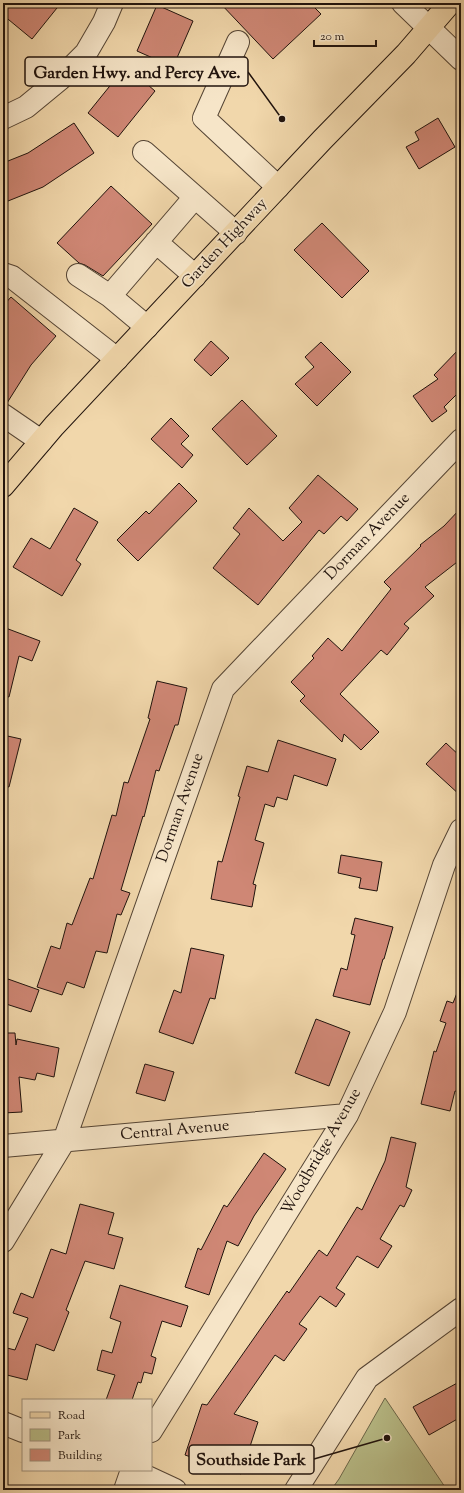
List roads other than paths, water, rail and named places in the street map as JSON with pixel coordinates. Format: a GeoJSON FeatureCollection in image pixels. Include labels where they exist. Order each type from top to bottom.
{"type":"FeatureCollection","features":[{"type":"Feature","properties":{"kind":"main road","name":"Garden Highway"},"geometry":{"type":"LineString","coordinates":[[3,486],[41,441],[194,276],[406,54],[450,3]]}},
{"type":"Feature","properties":{"kind":"street"},"geometry":{"type":"LineString","coordinates":[[3,118],[26,107],[60,79],[86,53],[104,22],[112,3]]}},
{"type":"Feature","properties":{"kind":"street"},"geometry":{"type":"LineString","coordinates":[[403,3],[461,59]]}},
{"type":"Feature","properties":{"kind":"street"},"geometry":{"type":"LineString","coordinates":[[238,42],[204,118],[278,187]]}},
{"type":"Feature","properties":{"kind":"street"},"geometry":{"type":"LineString","coordinates":[[144,152],[236,233]]}},
{"type":"Feature","properties":{"kind":"street"},"geometry":{"type":"LineString","coordinates":[[110,296],[195,197]]}},
{"type":"Feature","properties":{"kind":"street"},"geometry":{"type":"LineString","coordinates":[[156,242],[194,276]]}},
{"type":"Feature","properties":{"kind":"street"},"geometry":{"type":"LineString","coordinates":[[3,274],[12,277],[117,359]]}},
{"type":"Feature","properties":{"kind":"street"},"geometry":{"type":"LineString","coordinates":[[78,275],[110,296],[147,327]]}},
{"type":"Feature","properties":{"kind":"street"},"geometry":{"type":"LineString","coordinates":[[3,415],[41,441]]}},
{"type":"Feature","properties":{"kind":"street","name":"Dorman Avenue"},"geometry":{"type":"LineString","coordinates":[[3,1241],[64,1141],[223,688],[461,440]]}},
{"type":"Feature","properties":{"kind":"street","name":"Woodbridge Avenue"},"geometry":{"type":"LineString","coordinates":[[152,1429],[347,1115],[395,1012],[444,865],[461,830]]}},
{"type":"Feature","properties":{"kind":"street","name":"Central Avenue"},"geometry":{"type":"LineString","coordinates":[[3,1146],[347,1115]]}},
{"type":"Feature","properties":{"kind":"street"},"geometry":{"type":"LineString","coordinates":[[296,1490],[367,1378],[461,1309]]}},
{"type":"Feature","properties":{"kind":"street"},"geometry":{"type":"LineString","coordinates":[[3,1423],[22,1430]]}},
{"type":"Feature","properties":{"kind":"street"},"geometry":{"type":"LineString","coordinates":[[125,1490],[132,1471]]}},
{"type":"Feature","properties":{"kind":"street"},"geometry":{"type":"LineString","coordinates":[[134,1471],[175,1490]]}},
{"type":"Feature","properties":{"kind":"place","name":"Garden Hwy. and Percy Ave."},"geometry":{"type":"Point","coordinates":[282,119]}},
{"type":"Feature","properties":{"kind":"place","name":"Southside Park"},"geometry":{"type":"Point","coordinates":[387,1438]}}]}
